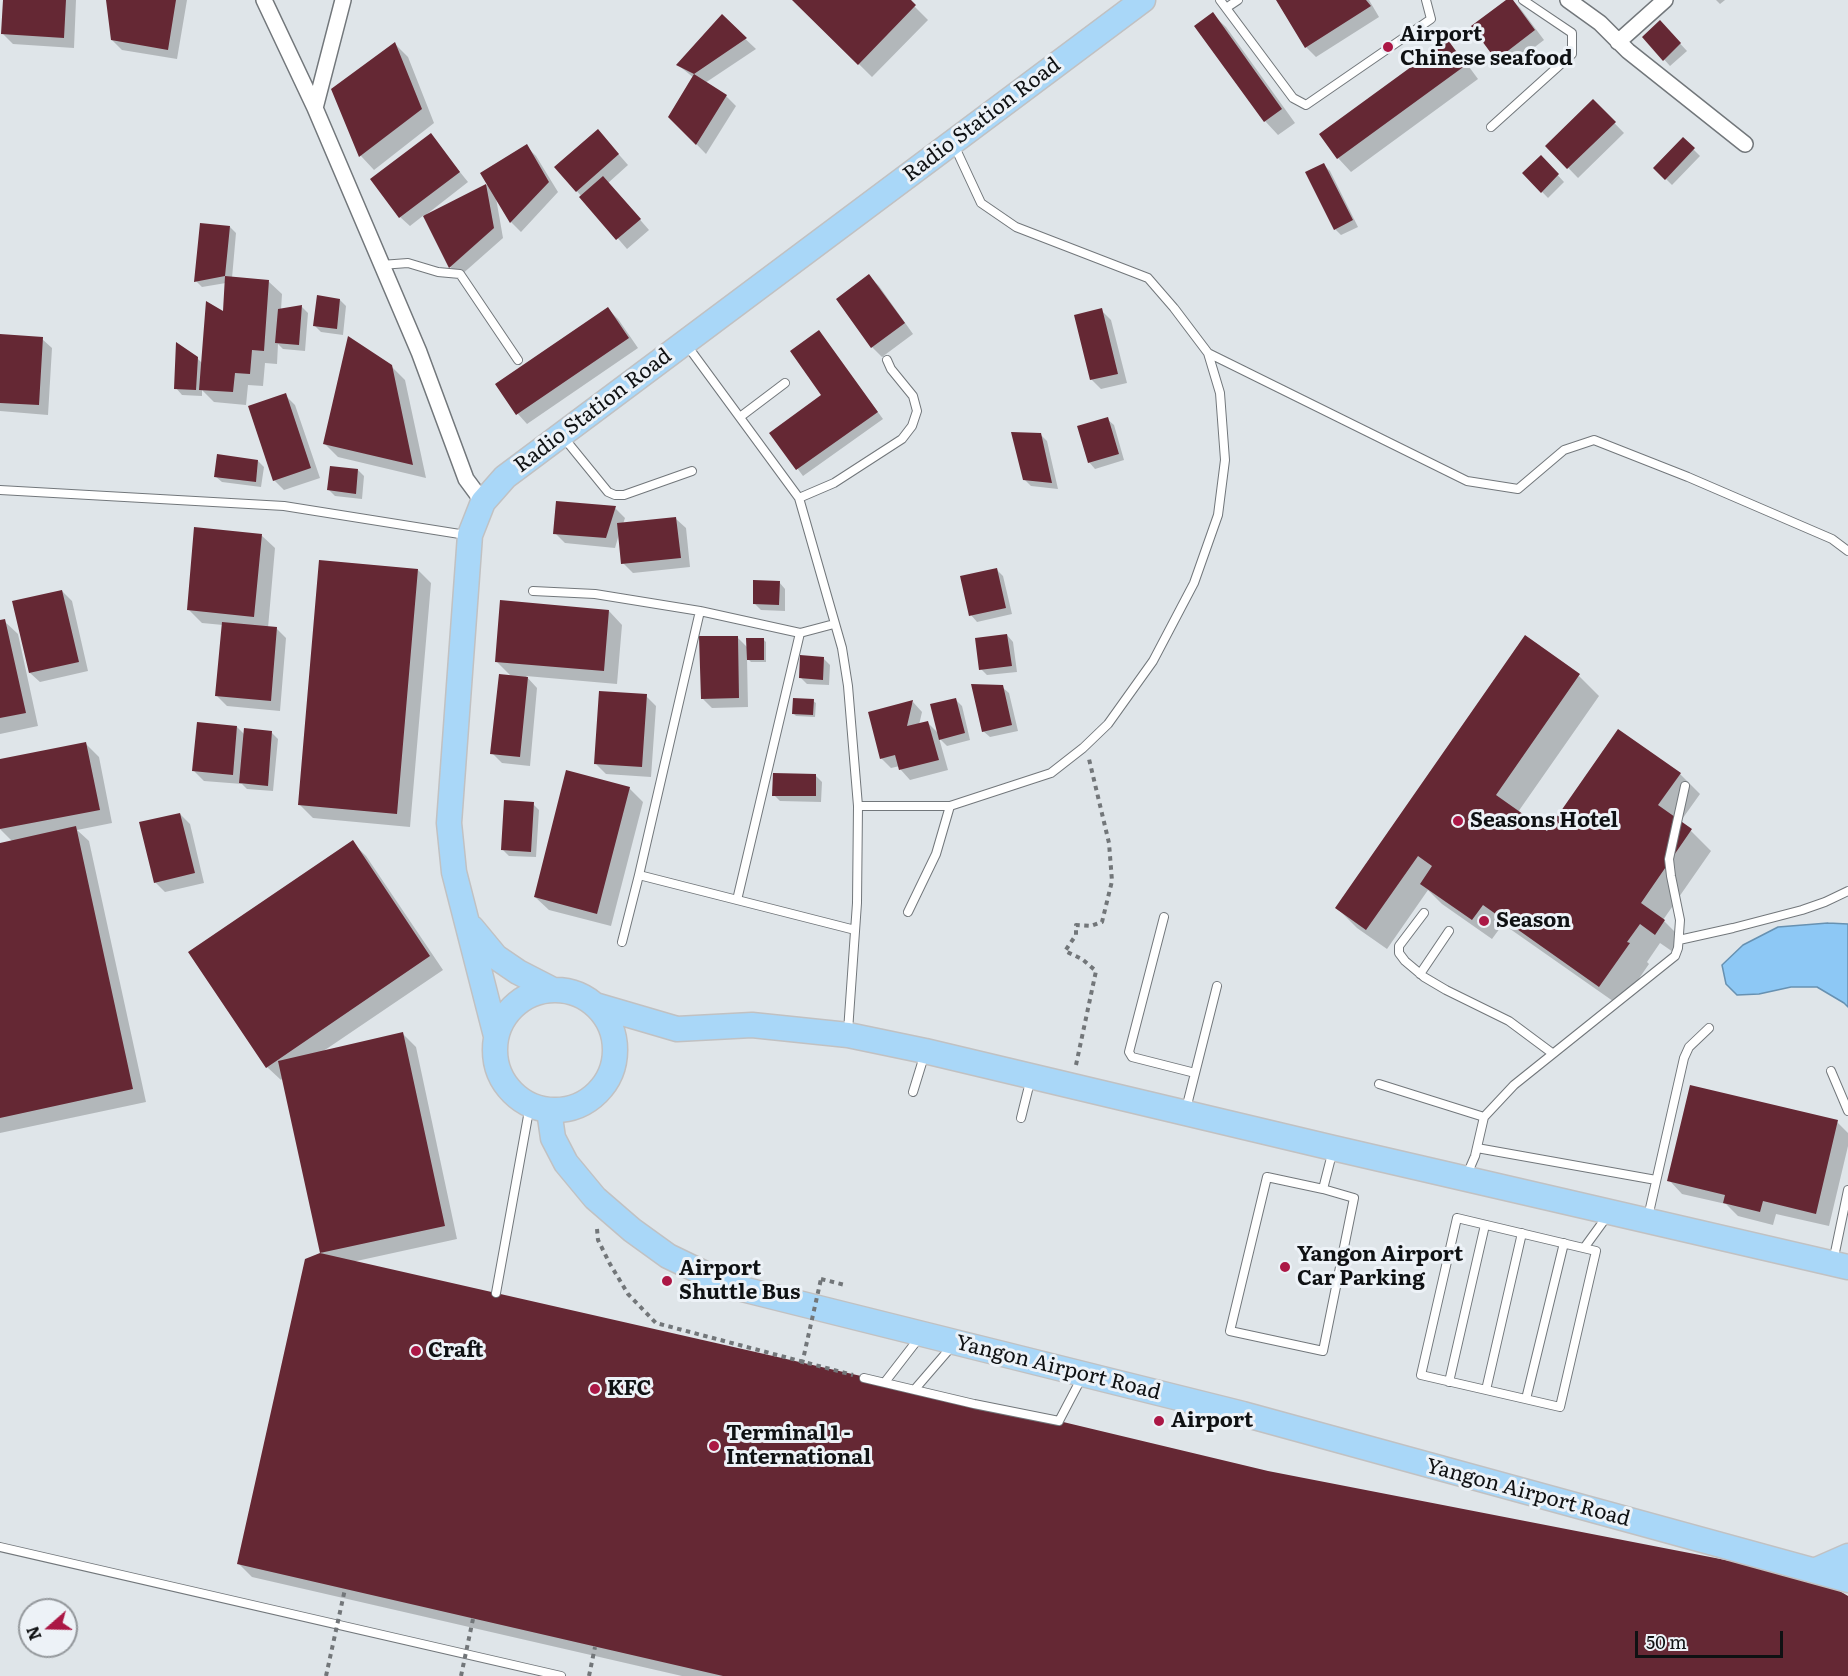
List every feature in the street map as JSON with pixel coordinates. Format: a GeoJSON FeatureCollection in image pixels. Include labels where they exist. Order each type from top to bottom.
{"type":"FeatureCollection","features":[{"type":"Feature","properties":{"kind":"main road","name":"Radio Station Road"},"geometry":{"type":"LineString","coordinates":[[496,1036],[454,872],[449,824],[470,535],[483,502],[505,477],[1143,0]]}},
{"type":"Feature","properties":{"kind":"main road"},"geometry":{"type":"LineString","coordinates":[[466,921],[496,957],[518,972],[553,990]]}},
{"type":"Feature","properties":{"kind":"main road"},"geometry":{"type":"LineString","coordinates":[[553,990],[568,991],[582,996],[595,1005],[607,1020],[614,1037],[615,1056],[610,1074],[599,1090],[585,1102],[567,1109],[539,1107],[514,1093],[501,1077],[495,1057],[496,1036],[504,1018],[516,1003],[533,993],[553,990]]}},
{"type":"Feature","properties":{"kind":"main road"},"geometry":{"type":"LineString","coordinates":[[595,1005],[677,1029],[752,1025],[848,1035],[1840,1265]]}},
{"type":"Feature","properties":{"kind":"main road","name":"Yangon Airport Road"},"geometry":{"type":"LineString","coordinates":[[539,1107],[566,1163],[595,1198],[632,1230],[668,1256],[730,1286],[1243,1414],[1816,1570],[1848,1581]]}},
{"type":"Feature","properties":{"kind":"main road"},"geometry":{"type":"LineString","coordinates":[[1816,1570],[1848,1556]]}},
{"type":"Feature","properties":{"kind":"street"},"geometry":{"type":"LineString","coordinates":[[264,0],[315,108],[419,352],[457,459],[466,478],[483,502]]}},
{"type":"Feature","properties":{"kind":"street"},"geometry":{"type":"LineString","coordinates":[[315,108],[343,0]]}},
{"type":"Feature","properties":{"kind":"street"},"geometry":{"type":"LineString","coordinates":[[1568,0],[1600,23],[1618,42],[1745,144]]}},
{"type":"Feature","properties":{"kind":"street"},"geometry":{"type":"LineString","coordinates":[[1618,42],[1665,0]]}},
{"type":"Feature","properties":{"kind":"lane"},"geometry":{"type":"LineString","coordinates":[[1220,0],[1293,98],[1306,105],[1431,19],[1426,0]]}},
{"type":"Feature","properties":{"kind":"lane"},"geometry":{"type":"LineString","coordinates":[[1226,8],[1238,0]]}},
{"type":"Feature","properties":{"kind":"lane"},"geometry":{"type":"LineString","coordinates":[[1491,127],[1572,54],[1572,33],[1523,0]]}},
{"type":"Feature","properties":{"kind":"lane"},"geometry":{"type":"LineString","coordinates":[[858,806],[950,806],[1051,773],[1083,748],[1108,724],[1153,662],[1194,583],[1218,515],[1225,460],[1220,393],[1208,353],[1148,278],[1016,226],[981,203],[953,142]]}},
{"type":"Feature","properties":{"kind":"lane"},"geometry":{"type":"LineString","coordinates":[[381,265],[408,263],[438,272],[460,274],[518,360]]}},
{"type":"Feature","properties":{"kind":"lane"},"geometry":{"type":"LineString","coordinates":[[685,342],[799,498],[842,648],[848,686],[858,806],[855,930],[848,1035]]}},
{"type":"Feature","properties":{"kind":"lane"},"geometry":{"type":"LineString","coordinates":[[1208,353],[1467,482],[1518,489],[1564,450],[1594,440],[1832,538],[1848,551]]}},
{"type":"Feature","properties":{"kind":"lane"},"geometry":{"type":"LineString","coordinates":[[799,498],[844,477],[902,439],[912,426],[916,411],[913,396],[891,369],[887,360]]}},
{"type":"Feature","properties":{"kind":"lane"},"geometry":{"type":"LineString","coordinates":[[740,417],[785,383]]}},
{"type":"Feature","properties":{"kind":"lane"},"geometry":{"type":"LineString","coordinates":[[562,434],[608,492],[615,495],[624,495],[692,471]]}},
{"type":"Feature","properties":{"kind":"lane"},"geometry":{"type":"LineString","coordinates":[[1,489],[284,506],[470,535]]}},
{"type":"Feature","properties":{"kind":"lane"},"geometry":{"type":"LineString","coordinates":[[534,591],[595,594],[700,611],[800,633],[834,624]]}},
{"type":"Feature","properties":{"kind":"lane"},"geometry":{"type":"LineString","coordinates":[[622,942],[700,611]]}},
{"type":"Feature","properties":{"kind":"lane"},"geometry":{"type":"LineString","coordinates":[[737,900],[800,633]]}},
{"type":"Feature","properties":{"kind":"lane"},"geometry":{"type":"LineString","coordinates":[[1465,1178],[1477,1148],[1484,1116],[1514,1085],[1552,1053],[1670,961],[1678,948],[1680,920],[1670,859],[1685,786]]}},
{"type":"Feature","properties":{"kind":"lane"},"geometry":{"type":"LineString","coordinates":[[908,912],[936,854],[950,806]]}},
{"type":"Feature","properties":{"kind":"lane"},"geometry":{"type":"LineString","coordinates":[[639,875],[855,930]]}},
{"type":"Feature","properties":{"kind":"lane"},"geometry":{"type":"LineString","coordinates":[[1679,940],[1802,910],[1848,891]]}},
{"type":"Feature","properties":{"kind":"lane"},"geometry":{"type":"LineString","coordinates":[[1424,913],[1399,946],[1398,950],[1405,961],[1420,974],[1446,990],[1509,1021],[1552,1053]]}},
{"type":"Feature","properties":{"kind":"lane"},"geometry":{"type":"LineString","coordinates":[[1164,917],[1129,1052],[1132,1057],[1196,1073]]}},
{"type":"Feature","properties":{"kind":"lane"},"geometry":{"type":"LineString","coordinates":[[1420,974],[1449,931]]}},
{"type":"Feature","properties":{"kind":"lane"},"geometry":{"type":"LineString","coordinates":[[1185,1113],[1217,986]]}},
{"type":"Feature","properties":{"kind":"lane"},"geometry":{"type":"LineString","coordinates":[[1647,1220],[1684,1058],[1689,1047],[1709,1028]]}},
{"type":"Feature","properties":{"kind":"lane"},"geometry":{"type":"LineString","coordinates":[[913,1092],[926,1052]]}},
{"type":"Feature","properties":{"kind":"lane"},"geometry":{"type":"LineString","coordinates":[[1831,1071],[1848,1111]]}},
{"type":"Feature","properties":{"kind":"lane"},"geometry":{"type":"LineString","coordinates":[[1021,1118],[1032,1077]]}},
{"type":"Feature","properties":{"kind":"lane"},"geometry":{"type":"LineString","coordinates":[[1379,1084],[1484,1116]]}},
{"type":"Feature","properties":{"kind":"lane"},"geometry":{"type":"LineString","coordinates":[[496,1293],[539,1107]]}},
{"type":"Feature","properties":{"kind":"lane"},"geometry":{"type":"LineString","coordinates":[[1323,1189],[1333,1148]]}},
{"type":"Feature","properties":{"kind":"lane"},"geometry":{"type":"LineString","coordinates":[[1477,1148],[1656,1180]]}},
{"type":"Feature","properties":{"kind":"lane"},"geometry":{"type":"LineString","coordinates":[[1268,1177],[1323,1189],[1354,1198],[1323,1351],[1230,1331],[1268,1177]]}},
{"type":"Feature","properties":{"kind":"lane"},"geometry":{"type":"LineString","coordinates":[[1840,1265],[1848,1190]]}},
{"type":"Feature","properties":{"kind":"lane"},"geometry":{"type":"LineString","coordinates":[[1584,1248],[1611,1212]]}},
{"type":"Feature","properties":{"kind":"lane"},"geometry":{"type":"LineString","coordinates":[[1457,1218],[1564,1243],[1596,1251],[1560,1407],[1421,1375],[1457,1218]]}},
{"type":"Feature","properties":{"kind":"lane"},"geometry":{"type":"LineString","coordinates":[[1449,1382],[1485,1225]]}},
{"type":"Feature","properties":{"kind":"lane"},"geometry":{"type":"LineString","coordinates":[[1486,1390],[1522,1233]]}},
{"type":"Feature","properties":{"kind":"lane"},"geometry":{"type":"LineString","coordinates":[[1526,1400],[1564,1243]]}},
{"type":"Feature","properties":{"kind":"lane"},"geometry":{"type":"LineString","coordinates":[[885,1382],[923,1333]]}},
{"type":"Feature","properties":{"kind":"lane"},"geometry":{"type":"LineString","coordinates":[[914,1389],[956,1342]]}},
{"type":"Feature","properties":{"kind":"lane"},"geometry":{"type":"LineString","coordinates":[[864,1378],[1059,1421],[1083,1374]]}},
{"type":"Feature","properties":{"kind":"lane"},"geometry":{"type":"LineString","coordinates":[[0,1547],[561,1676]]}},
{"type":"Feature","properties":{"kind":"path"},"geometry":{"type":"LineString","coordinates":[[1071,1086],[1096,971],[1082,959],[1065,951],[1076,935],[1076,925],[1091,926],[1102,922],[1112,881],[1109,843],[1091,764],[1083,748]]}},
{"type":"Feature","properties":{"kind":"path"},"geometry":{"type":"LineString","coordinates":[[595,1198],[598,1240],[609,1264],[628,1294],[656,1323],[864,1378]]}},
{"type":"Feature","properties":{"kind":"path"},"geometry":{"type":"LineString","coordinates":[[802,1364],[821,1279],[845,1285]]}},
{"type":"Feature","properties":{"kind":"path"},"geometry":{"type":"LineString","coordinates":[[326,1676],[345,1589]]}},
{"type":"Feature","properties":{"kind":"path"},"geometry":{"type":"LineString","coordinates":[[461,1676],[473,1619]]}},
{"type":"Feature","properties":{"kind":"path"},"geometry":{"type":"LineString","coordinates":[[589,1676],[595,1647]]}},
{"type":"Feature","properties":{"kind":"water"},"geometry":{"type":"Polygon","coordinates":[[[1828,923],[1848,924],[1848,1007],[1817,987],[1791,987],[1759,994],[1737,995],[1726,984],[1722,965],[1743,945],[1778,927],[1828,923]]]}},
{"type":"Feature","properties":{"kind":"building"},"geometry":{"type":"Polygon","coordinates":[[[3,0],[66,0],[64,38],[1,34],[3,0]]]}},
{"type":"Feature","properties":{"kind":"building"},"geometry":{"type":"Polygon","coordinates":[[[106,0],[176,0],[168,50],[111,40],[106,0]]]}},
{"type":"Feature","properties":{"kind":"building"},"geometry":{"type":"Polygon","coordinates":[[[792,0],[911,0],[916,5],[858,65],[792,0]]]}},
{"type":"Feature","properties":{"kind":"building"},"geometry":{"type":"Polygon","coordinates":[[[1276,0],[1366,0],[1371,6],[1305,48],[1276,0]]]}},
{"type":"Feature","properties":{"kind":"building"},"geometry":{"type":"Polygon","coordinates":[[[1506,0],[1513,0],[1535,30],[1496,60],[1471,26],[1506,0]]]}},
{"type":"Feature","properties":{"kind":"building"},"geometry":{"type":"Polygon","coordinates":[[[1213,12],[1282,109],[1264,122],[1194,26],[1213,12]]]}},
{"type":"Feature","properties":{"kind":"building"},"geometry":{"type":"Polygon","coordinates":[[[722,14],[747,38],[694,74],[676,65],[722,14]]]}},
{"type":"Feature","properties":{"kind":"building"},"geometry":{"type":"Polygon","coordinates":[[[1660,20],[1681,43],[1663,61],[1642,37],[1660,20]]]}},
{"type":"Feature","properties":{"kind":"building"},"geometry":{"type":"Polygon","coordinates":[[[1448,40],[1466,65],[1337,159],[1319,134],[1448,40]]]}},
{"type":"Feature","properties":{"kind":"building"},"geometry":{"type":"Polygon","coordinates":[[[395,42],[422,109],[359,157],[331,89],[395,42]]]}},
{"type":"Feature","properties":{"kind":"building"},"geometry":{"type":"Polygon","coordinates":[[[694,74],[727,95],[696,145],[668,117],[694,74]]]}},
{"type":"Feature","properties":{"kind":"building"},"geometry":{"type":"Polygon","coordinates":[[[1593,99],[1616,122],[1567,169],[1545,146],[1593,99]]]}},
{"type":"Feature","properties":{"kind":"building"},"geometry":{"type":"Polygon","coordinates":[[[598,129],[619,154],[576,192],[554,167],[598,129]]]}},
{"type":"Feature","properties":{"kind":"building"},"geometry":{"type":"Polygon","coordinates":[[[431,133],[460,172],[399,218],[370,179],[431,133]]]}},
{"type":"Feature","properties":{"kind":"building"},"geometry":{"type":"Polygon","coordinates":[[[1683,137],[1695,148],[1665,180],[1653,168],[1683,137]]]}},
{"type":"Feature","properties":{"kind":"building"},"geometry":{"type":"Polygon","coordinates":[[[527,144],[549,182],[510,223],[480,173],[527,144]]]}},
{"type":"Feature","properties":{"kind":"building"},"geometry":{"type":"Polygon","coordinates":[[[1541,155],[1559,174],[1541,193],[1522,173],[1541,155]]]}},
{"type":"Feature","properties":{"kind":"building"},"geometry":{"type":"Polygon","coordinates":[[[1324,163],[1353,220],[1334,230],[1305,172],[1324,163]]]}},
{"type":"Feature","properties":{"kind":"building"},"geometry":{"type":"Polygon","coordinates":[[[603,176],[641,219],[616,240],[579,197],[603,176]]]}},
{"type":"Feature","properties":{"kind":"building"},"geometry":{"type":"Polygon","coordinates":[[[486,184],[494,228],[449,268],[423,216],[486,184]]]}},
{"type":"Feature","properties":{"kind":"building"},"geometry":{"type":"Polygon","coordinates":[[[200,223],[230,226],[225,276],[194,282],[200,223]]]}},
{"type":"Feature","properties":{"kind":"building"},"geometry":{"type":"Polygon","coordinates":[[[869,274],[905,323],[871,348],[836,299],[869,274]]]}},
{"type":"Feature","properties":{"kind":"building"},"geometry":{"type":"Polygon","coordinates":[[[225,276],[269,280],[264,351],[252,350],[250,374],[235,373],[233,392],[199,390],[206,301],[223,311],[225,276]]]}},
{"type":"Feature","properties":{"kind":"building"},"geometry":{"type":"Polygon","coordinates":[[[317,295],[340,299],[337,329],[313,326],[317,295]]]}},
{"type":"Feature","properties":{"kind":"building"},"geometry":{"type":"Polygon","coordinates":[[[302,305],[299,345],[275,343],[278,309],[302,305]]]}},
{"type":"Feature","properties":{"kind":"building"},"geometry":{"type":"Polygon","coordinates":[[[608,307],[629,338],[516,415],[495,384],[608,307]]]}},
{"type":"Feature","properties":{"kind":"building"},"geometry":{"type":"Polygon","coordinates":[[[1102,308],[1118,374],[1090,380],[1074,315],[1102,308]]]}},
{"type":"Feature","properties":{"kind":"building"},"geometry":{"type":"Polygon","coordinates":[[[819,330],[878,412],[796,470],[769,433],[821,395],[790,351],[819,330]]]}},
{"type":"Feature","properties":{"kind":"building"},"geometry":{"type":"Polygon","coordinates":[[[0,334],[43,337],[39,405],[0,403],[0,334]]]}},
{"type":"Feature","properties":{"kind":"building"},"geometry":{"type":"Polygon","coordinates":[[[348,336],[392,365],[413,465],[323,444],[348,336]]]}},
{"type":"Feature","properties":{"kind":"building"},"geometry":{"type":"Polygon","coordinates":[[[176,342],[198,357],[196,390],[174,389],[176,342]]]}},
{"type":"Feature","properties":{"kind":"building"},"geometry":{"type":"Polygon","coordinates":[[[286,393],[311,468],[273,481],[248,406],[286,393]]]}},
{"type":"Feature","properties":{"kind":"building"},"geometry":{"type":"Polygon","coordinates":[[[1108,417],[1119,454],[1088,463],[1077,426],[1108,417]]]}},
{"type":"Feature","properties":{"kind":"building"},"geometry":{"type":"Polygon","coordinates":[[[1011,432],[1041,433],[1052,483],[1023,480],[1011,432]]]}},
{"type":"Feature","properties":{"kind":"building"},"geometry":{"type":"Polygon","coordinates":[[[217,454],[258,460],[256,482],[214,477],[217,454]]]}},
{"type":"Feature","properties":{"kind":"building"},"geometry":{"type":"Polygon","coordinates":[[[330,466],[358,469],[356,494],[327,490],[330,466]]]}},
{"type":"Feature","properties":{"kind":"building"},"geometry":{"type":"Polygon","coordinates":[[[556,501],[616,506],[606,538],[553,534],[556,501]]]}},
{"type":"Feature","properties":{"kind":"building"},"geometry":{"type":"Polygon","coordinates":[[[676,517],[681,558],[621,564],[617,523],[676,517]]]}},
{"type":"Feature","properties":{"kind":"building"},"geometry":{"type":"Polygon","coordinates":[[[194,527],[262,534],[254,617],[187,610],[194,527]]]}},
{"type":"Feature","properties":{"kind":"building"},"geometry":{"type":"Polygon","coordinates":[[[319,560],[418,569],[397,814],[298,805],[319,560]]]}},
{"type":"Feature","properties":{"kind":"building"},"geometry":{"type":"Polygon","coordinates":[[[997,568],[1006,608],[969,616],[960,576],[997,568]]]}},
{"type":"Feature","properties":{"kind":"building"},"geometry":{"type":"Polygon","coordinates":[[[753,580],[780,581],[779,605],[753,604],[753,580]]]}},
{"type":"Feature","properties":{"kind":"building"},"geometry":{"type":"Polygon","coordinates":[[[62,590],[79,662],[29,673],[12,601],[62,590]]]}},
{"type":"Feature","properties":{"kind":"building"},"geometry":{"type":"Polygon","coordinates":[[[500,600],[609,610],[604,671],[495,662],[500,600]]]}},
{"type":"Feature","properties":{"kind":"building"},"geometry":{"type":"Polygon","coordinates":[[[5,619],[26,713],[0,718],[0,620],[5,619]]]}},
{"type":"Feature","properties":{"kind":"building"},"geometry":{"type":"Polygon","coordinates":[[[222,622],[277,627],[271,701],[215,696],[222,622]]]}},
{"type":"Feature","properties":{"kind":"building"},"geometry":{"type":"Polygon","coordinates":[[[1007,634],[1012,666],[979,670],[975,638],[1007,634]]]}},
{"type":"Feature","properties":{"kind":"building"},"geometry":{"type":"Polygon","coordinates":[[[1525,635],[1580,674],[1496,795],[1547,831],[1618,729],[1681,773],[1658,805],[1692,829],[1641,903],[1665,920],[1655,935],[1640,924],[1627,942],[1630,943],[1599,987],[1483,905],[1472,920],[1420,884],[1432,866],[1418,856],[1366,930],[1335,908],[1525,635]]]}},
{"type":"Feature","properties":{"kind":"building"},"geometry":{"type":"Polygon","coordinates":[[[699,636],[738,636],[739,698],[701,699],[699,636]]]}},
{"type":"Feature","properties":{"kind":"building"},"geometry":{"type":"Polygon","coordinates":[[[746,638],[764,638],[764,660],[747,660],[746,638]]]}},
{"type":"Feature","properties":{"kind":"building"},"geometry":{"type":"Polygon","coordinates":[[[800,655],[824,657],[823,680],[799,678],[800,655]]]}},
{"type":"Feature","properties":{"kind":"building"},"geometry":{"type":"Polygon","coordinates":[[[499,674],[528,677],[520,757],[490,754],[499,674]]]}},
{"type":"Feature","properties":{"kind":"building"},"geometry":{"type":"Polygon","coordinates":[[[971,684],[1003,685],[1012,725],[982,732],[971,684]]]}},
{"type":"Feature","properties":{"kind":"building"},"geometry":{"type":"Polygon","coordinates":[[[599,691],[647,694],[642,767],[594,764],[599,691]]]}},
{"type":"Feature","properties":{"kind":"building"},"geometry":{"type":"Polygon","coordinates":[[[793,698],[814,699],[813,715],[792,714],[793,698]]]}},
{"type":"Feature","properties":{"kind":"building"},"geometry":{"type":"Polygon","coordinates":[[[956,698],[965,733],[939,740],[930,704],[956,698]]]}},
{"type":"Feature","properties":{"kind":"building"},"geometry":{"type":"Polygon","coordinates":[[[913,700],[907,726],[928,721],[939,760],[899,770],[895,755],[880,759],[868,712],[913,700]]]}},
{"type":"Feature","properties":{"kind":"building"},"geometry":{"type":"Polygon","coordinates":[[[197,722],[237,726],[233,775],[192,771],[197,722]]]}},
{"type":"Feature","properties":{"kind":"building"},"geometry":{"type":"Polygon","coordinates":[[[244,728],[272,731],[268,786],[239,783],[244,728]]]}},
{"type":"Feature","properties":{"kind":"building"},"geometry":{"type":"Polygon","coordinates":[[[86,742],[100,810],[0,829],[0,759],[86,742]]]}},
{"type":"Feature","properties":{"kind":"building"},"geometry":{"type":"Polygon","coordinates":[[[566,770],[630,787],[597,914],[534,897],[566,770]]]}},
{"type":"Feature","properties":{"kind":"building"},"geometry":{"type":"Polygon","coordinates":[[[773,773],[816,774],[816,796],[772,796],[773,773]]]}},
{"type":"Feature","properties":{"kind":"building"},"geometry":{"type":"Polygon","coordinates":[[[504,800],[534,802],[531,852],[501,850],[504,800]]]}},
{"type":"Feature","properties":{"kind":"building"},"geometry":{"type":"Polygon","coordinates":[[[180,813],[195,873],[154,883],[139,822],[180,813]]]}},
{"type":"Feature","properties":{"kind":"building"},"geometry":{"type":"Polygon","coordinates":[[[76,826],[133,1089],[0,1118],[0,843],[76,826]]]}},
{"type":"Feature","properties":{"kind":"building"},"geometry":{"type":"Polygon","coordinates":[[[353,840],[430,956],[266,1068],[188,952],[353,840]]]}},
{"type":"Feature","properties":{"kind":"building"},"geometry":{"type":"Polygon","coordinates":[[[403,1032],[445,1226],[320,1253],[278,1061],[403,1032]]]}},
{"type":"Feature","properties":{"kind":"building"},"geometry":{"type":"Polygon","coordinates":[[[1690,1085],[1838,1120],[1816,1214],[1763,1201],[1760,1212],[1723,1203],[1725,1195],[1667,1181],[1690,1085]]]}},
{"type":"Feature","properties":{"kind":"building","name":"Terminal 1 - International"},"geometry":{"type":"Polygon","coordinates":[[[320,1253],[1059,1421],[1268,1471],[1818,1578],[1848,1596],[1848,1676],[723,1676],[237,1564],[305,1259],[320,1253]]]}},
{"type":"Feature","properties":{"kind":"place","name":"Airport Chinese seafood"},"geometry":{"type":"Point","coordinates":[1388,47]}},
{"type":"Feature","properties":{"kind":"place","name":"Seasons Hotel"},"geometry":{"type":"Point","coordinates":[1458,821]}},
{"type":"Feature","properties":{"kind":"place","name":"Season"},"geometry":{"type":"Point","coordinates":[1484,921]}},
{"type":"Feature","properties":{"kind":"place","name":"Yangon Airport Car Parking"},"geometry":{"type":"Point","coordinates":[1285,1267]}},
{"type":"Feature","properties":{"kind":"place","name":"Airport Shuttle Bus"},"geometry":{"type":"Point","coordinates":[667,1281]}},
{"type":"Feature","properties":{"kind":"place","name":"Craft"},"geometry":{"type":"Point","coordinates":[416,1351]}},
{"type":"Feature","properties":{"kind":"place","name":"KFC"},"geometry":{"type":"Point","coordinates":[595,1389]}},
{"type":"Feature","properties":{"kind":"place","name":"Airport"},"geometry":{"type":"Point","coordinates":[1159,1421]}},
{"type":"Feature","properties":{"kind":"place","name":"Terminal 1 - International"},"geometry":{"type":"Point","coordinates":[714,1446]}}]}
